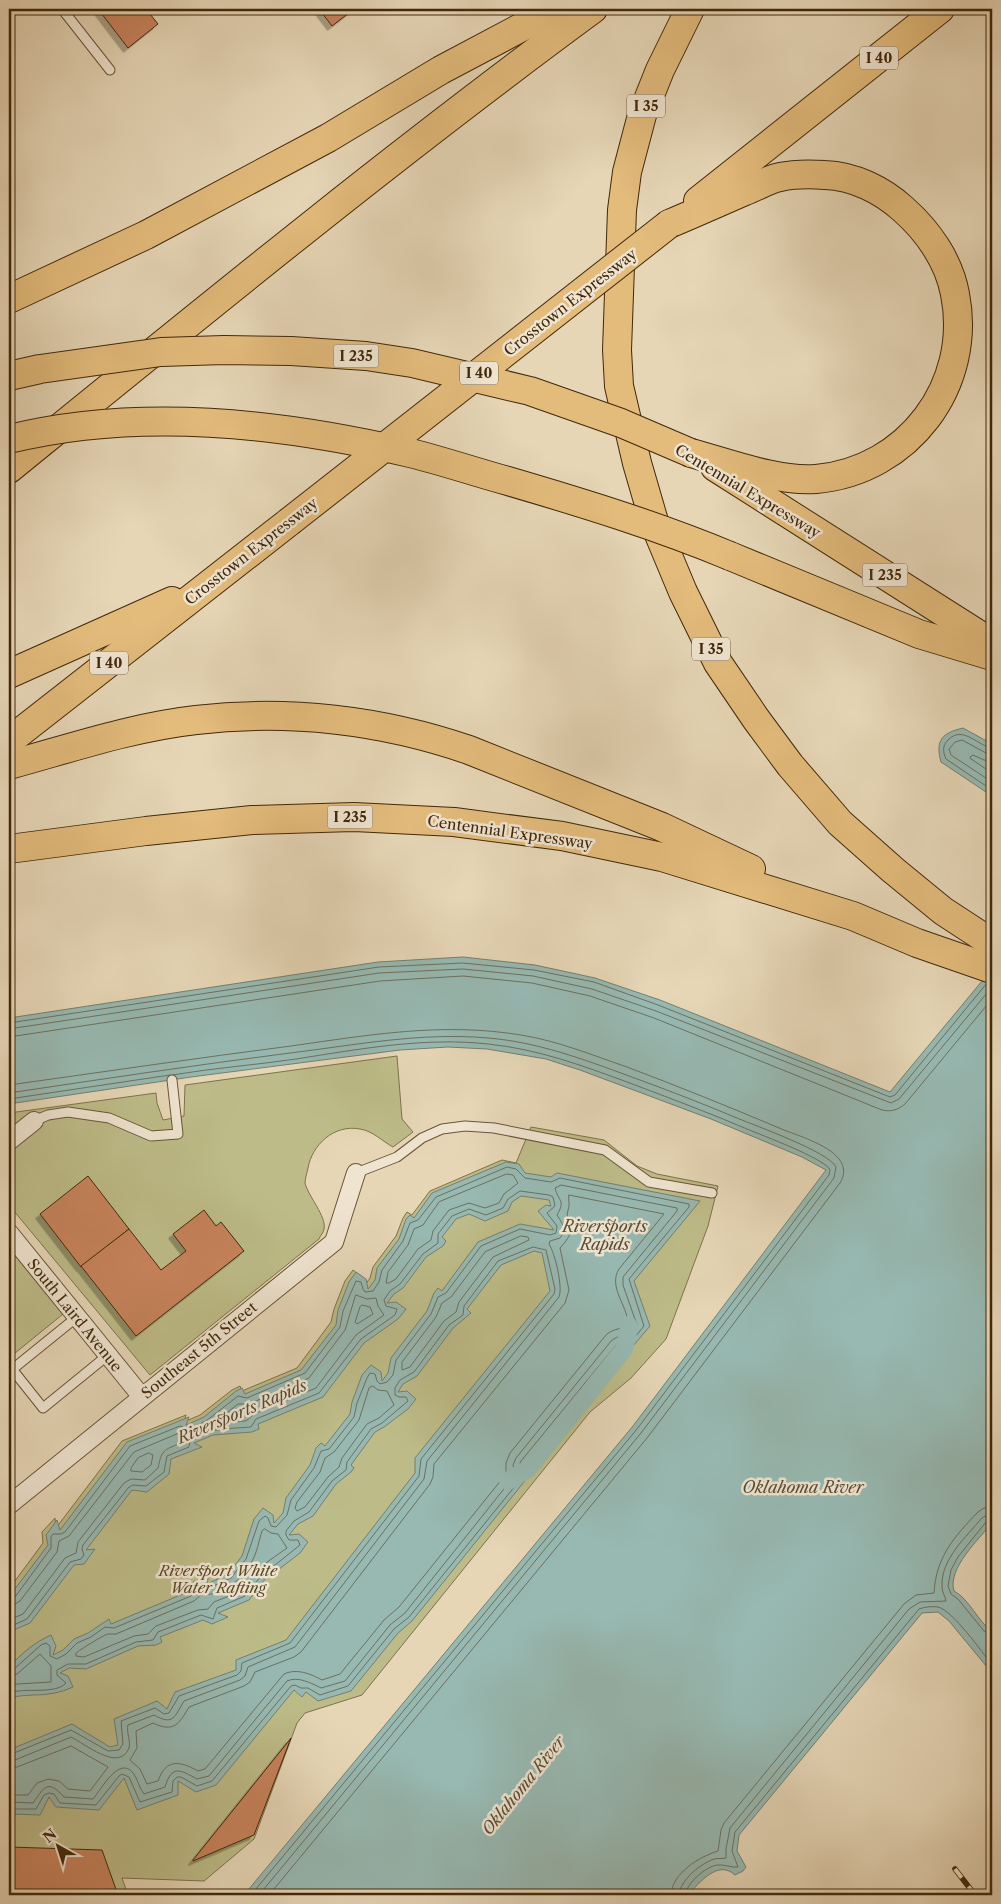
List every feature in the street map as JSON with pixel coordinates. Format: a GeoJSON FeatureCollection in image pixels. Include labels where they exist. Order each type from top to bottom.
{"type":"FeatureCollection","features":[{"type":"Feature","properties":{"kind":"highway"},"geometry":{"type":"LineString","coordinates":[[9,299],[146,235],[328,138],[442,70],[556,9]]}},
{"type":"Feature","properties":{"kind":"highway"},"geometry":{"type":"LineString","coordinates":[[9,469],[306,229],[472,98],[593,9]]}},
{"type":"Feature","properties":{"kind":"highway","name":"I 35"},"geometry":{"type":"LineString","coordinates":[[690,9],[660,70],[642,115],[627,172],[622,210],[617,350],[619,386],[637,463],[655,525],[683,592],[718,663],[790,765],[840,822],[943,911],[992,943]]}},
{"type":"Feature","properties":{"kind":"highway","name":"Crosstown Expressway"},"geometry":{"type":"LineString","coordinates":[[9,741],[818,108],[940,9]]}},
{"type":"Feature","properties":{"kind":"highway"},"geometry":{"type":"LineString","coordinates":[[669,224],[779,177],[827,174],[854,180],[877,190],[898,204],[915,219],[942,257],[955,295],[957,328],[952,368],[945,389],[934,410],[915,432],[891,452],[851,471],[817,479],[779,476],[691,453]]}},
{"type":"Feature","properties":{"kind":"highway","name":"Centennial Expressway"},"geometry":{"type":"LineString","coordinates":[[9,376],[40,369],[161,352],[224,350],[291,351],[366,356],[412,363],[530,391],[621,423],[691,453],[992,643]]}},
{"type":"Feature","properties":{"kind":"highway"},"geometry":{"type":"LineString","coordinates":[[9,439],[78,428],[128,423],[208,422],[286,430],[412,454],[557,495],[688,539],[919,634],[992,656]]}},
{"type":"Feature","properties":{"kind":"highway"},"geometry":{"type":"LineString","coordinates":[[9,674],[208,584]]}},
{"type":"Feature","properties":{"kind":"highway"},"geometry":{"type":"LineString","coordinates":[[9,765],[120,734],[195,720],[228,717],[299,717],[376,725],[443,741],[469,750],[653,823],[853,916]]}},
{"type":"Feature","properties":{"kind":"highway","name":"Centennial Expressway"},"geometry":{"type":"LineString","coordinates":[[9,849],[146,831],[252,820],[354,817],[454,822],[562,836],[662,857],[853,916],[917,943],[992,969]]}},
{"type":"Feature","properties":{"kind":"street"},"geometry":{"type":"LineString","coordinates":[[9,1141],[34,1121]]}},
{"type":"Feature","properties":{"kind":"street","name":"Southeast 5th Street"},"geometry":{"type":"LineString","coordinates":[[9,1505],[334,1242],[356,1172]]}},
{"type":"Feature","properties":{"kind":"street","name":"South Laird Avenue"},"geometry":{"type":"LineString","coordinates":[[9,1233],[142,1397]]}},
{"type":"Feature","properties":{"kind":"lane"},"geometry":{"type":"LineString","coordinates":[[67,11],[110,70]]}},
{"type":"Feature","properties":{"kind":"lane"},"geometry":{"type":"LineString","coordinates":[[34,1121],[48,1115],[68,1112],[109,1118],[151,1136],[178,1134],[172,1080]]}},
{"type":"Feature","properties":{"kind":"lane"},"geometry":{"type":"LineString","coordinates":[[356,1172],[397,1157],[422,1138],[442,1129],[465,1126],[494,1128],[605,1150],[649,1182],[693,1194],[712,1193]]}},
{"type":"Feature","properties":{"kind":"lane"},"geometry":{"type":"LineString","coordinates":[[77,1316],[10,1370],[43,1408],[108,1355]]}},
{"type":"Feature","properties":{"kind":"green space"},"geometry":{"type":"Polygon","coordinates":[[[397,1056],[402,1119],[413,1132],[393,1147],[365,1130],[350,1128],[333,1133],[319,1144],[310,1160],[305,1183],[323,1219],[324,1230],[319,1239],[150,1375],[9,1205],[9,1113],[156,1093],[157,1103],[163,1120],[184,1116],[185,1085],[397,1056]]]}},
{"type":"Feature","properties":{"kind":"green space","name":"Riversport White Water Rafting"},"geometry":{"type":"Polygon","coordinates":[[[531,1127],[604,1140],[637,1166],[657,1174],[718,1186],[708,1226],[666,1339],[631,1378],[590,1412],[362,1695],[305,1713],[297,1723],[254,1839],[204,1881],[122,1878],[128,1895],[9,1895],[9,1589],[43,1543],[42,1532],[55,1518],[56,1528],[122,1441],[186,1415],[184,1422],[200,1415],[240,1386],[242,1391],[297,1368],[331,1322],[345,1281],[353,1270],[363,1278],[365,1285],[370,1278],[373,1267],[396,1236],[407,1212],[412,1215],[430,1191],[502,1160],[516,1163],[531,1127]]]}},
{"type":"Feature","properties":{"kind":"green space"},"geometry":{"type":"Polygon","coordinates":[[[9,1248],[63,1314],[9,1358],[9,1248]]]}},
{"type":"Feature","properties":{"kind":"water"},"geometry":{"type":"Polygon","coordinates":[[[963,728],[992,744],[992,796],[941,762],[939,748],[942,739],[950,732],[963,728]]]}},
{"type":"Feature","properties":{"kind":"water","name":"Oklahoma River"},"geometry":{"type":"Polygon","coordinates":[[[463,957],[535,965],[595,978],[660,1000],[890,1092],[992,969],[992,1523],[972,1546],[960,1564],[953,1582],[954,1591],[964,1599],[992,1632],[992,1673],[949,1621],[938,1612],[922,1613],[739,1835],[737,1851],[746,1867],[743,1871],[735,1875],[729,1871],[716,1871],[703,1879],[688,1895],[244,1895],[633,1426],[826,1170],[802,1157],[711,1119],[580,1070],[546,1059],[487,1049],[448,1047],[400,1050],[191,1077],[9,1104],[9,1018],[378,962],[463,957]]]}},
{"type":"Feature","properties":{"kind":"water","name":"Riversports Rapids"},"geometry":{"type":"Polygon","coordinates":[[[506,1162],[519,1164],[525,1173],[551,1177],[557,1173],[700,1201],[634,1281],[650,1326],[628,1352],[621,1346],[524,1465],[532,1472],[412,1621],[398,1633],[351,1691],[318,1701],[306,1692],[302,1697],[294,1690],[216,1785],[196,1792],[178,1781],[178,1795],[137,1810],[124,1778],[99,1810],[56,1807],[49,1797],[40,1815],[9,1814],[9,1750],[72,1724],[110,1747],[118,1745],[114,1719],[157,1701],[167,1709],[175,1692],[236,1670],[236,1660],[286,1640],[415,1473],[415,1458],[550,1291],[542,1253],[534,1251],[501,1265],[467,1309],[471,1313],[453,1328],[417,1376],[403,1384],[398,1392],[407,1391],[416,1399],[408,1409],[375,1432],[351,1465],[354,1468],[351,1472],[336,1484],[313,1516],[298,1524],[289,1535],[299,1534],[308,1542],[300,1553],[278,1570],[268,1575],[249,1600],[218,1613],[228,1617],[212,1624],[203,1620],[160,1637],[162,1642],[156,1645],[138,1646],[86,1669],[69,1668],[60,1673],[68,1676],[73,1687],[58,1692],[18,1696],[9,1699],[9,1667],[39,1641],[51,1635],[56,1646],[53,1655],[63,1650],[74,1639],[88,1633],[109,1619],[111,1624],[190,1591],[193,1582],[209,1575],[207,1584],[228,1574],[242,1556],[254,1519],[263,1508],[273,1515],[274,1523],[283,1513],[286,1498],[310,1465],[316,1448],[321,1443],[325,1446],[350,1414],[352,1402],[362,1375],[371,1365],[381,1372],[382,1381],[388,1373],[391,1358],[427,1311],[434,1293],[438,1288],[442,1291],[478,1242],[520,1224],[554,1230],[538,1211],[546,1205],[551,1206],[549,1200],[521,1196],[512,1202],[508,1211],[485,1221],[469,1214],[456,1219],[442,1237],[446,1241],[443,1246],[426,1257],[403,1288],[394,1294],[387,1303],[396,1302],[406,1309],[398,1319],[364,1343],[323,1397],[258,1424],[259,1429],[252,1432],[213,1435],[194,1443],[202,1447],[171,1459],[169,1474],[147,1492],[132,1490],[86,1550],[95,1549],[84,1564],[74,1565],[30,1623],[9,1632],[9,1597],[48,1545],[46,1535],[57,1520],[60,1530],[127,1442],[189,1417],[186,1425],[204,1417],[242,1388],[245,1394],[301,1370],[336,1325],[338,1310],[349,1282],[356,1272],[366,1279],[368,1289],[375,1280],[377,1268],[399,1239],[406,1219],[410,1215],[414,1218],[432,1193],[506,1162]]]}},
{"type":"Feature","properties":{"kind":"building"},"geometry":{"type":"Polygon","coordinates":[[[98,9],[146,9],[158,24],[128,48],[98,9]]]}},
{"type":"Feature","properties":{"kind":"building"},"geometry":{"type":"Polygon","coordinates":[[[319,9],[354,9],[332,26],[319,9]]]}},
{"type":"Feature","properties":{"kind":"building"},"geometry":{"type":"Polygon","coordinates":[[[88,1176],[129,1229],[81,1267],[40,1214],[88,1176]]]}},
{"type":"Feature","properties":{"kind":"building"},"geometry":{"type":"Polygon","coordinates":[[[204,1210],[216,1226],[221,1222],[244,1251],[136,1336],[81,1266],[129,1229],[161,1270],[186,1251],[173,1234],[204,1210]]]}},
{"type":"Feature","properties":{"kind":"building"},"geometry":{"type":"Polygon","coordinates":[[[291,1738],[254,1835],[193,1861],[193,1860],[291,1738]]]}},
{"type":"Feature","properties":{"kind":"building"},"geometry":{"type":"Polygon","coordinates":[[[9,1847],[102,1850],[118,1895],[11,1895],[9,1847]]]}},
{"type":"Feature","properties":{"kind":"waterway"},"geometry":{"type":"LineString","coordinates":[[508,1481],[528,1469],[624,1349],[628,1325]]}},
{"type":"Feature","properties":{"kind":"railway"},"geometry":{"type":"LineString","coordinates":[[955,1869],[975,1895]]}}]}
